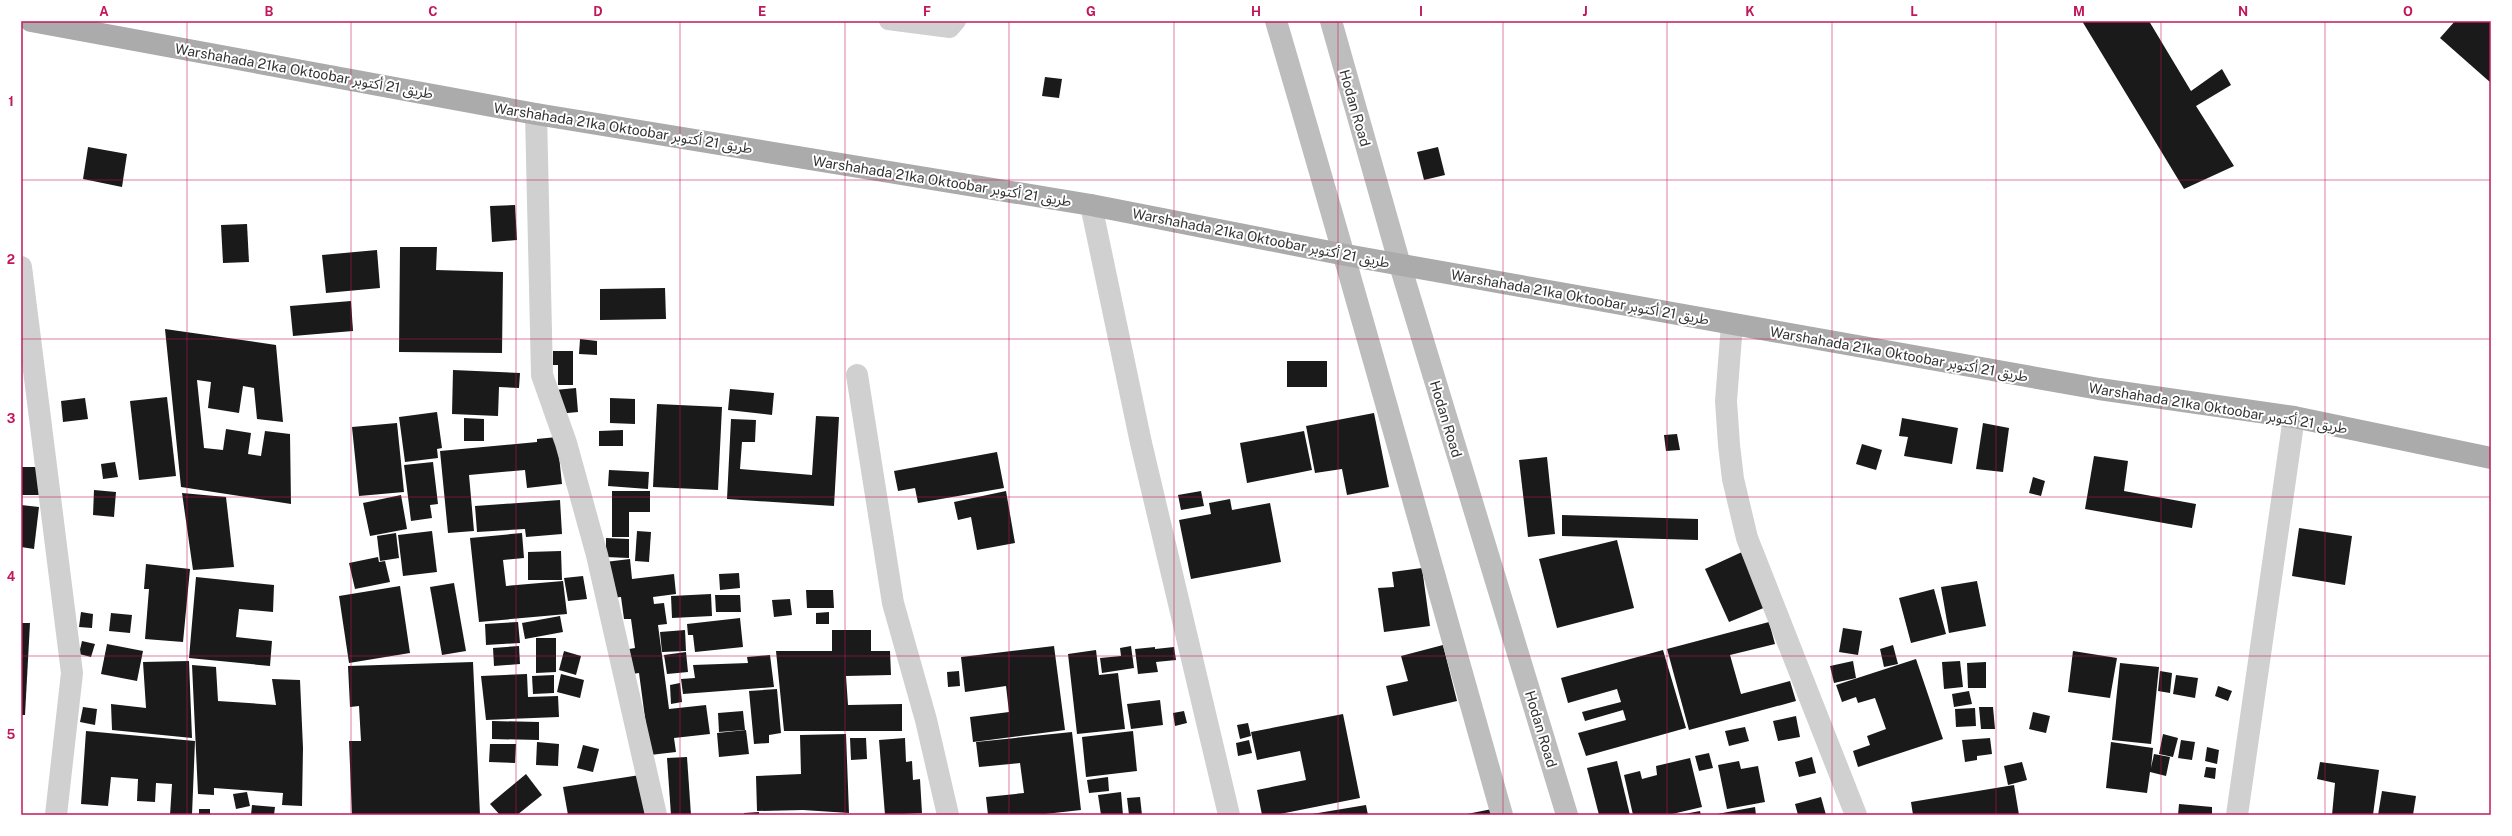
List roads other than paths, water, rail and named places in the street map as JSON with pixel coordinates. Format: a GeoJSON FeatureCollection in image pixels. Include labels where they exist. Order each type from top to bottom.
{"type":"FeatureCollection","features":[{"type":"Feature","properties":{"kind":"main road","name":"Warshahada 21ka Oktoobar طريق 21 أكتوبر"},"geometry":{"type":"LineString","coordinates":[[31,21],[536,114],[1091,205],[1400,265],[2099,389],[2294,417],[2491,458]]}},
{"type":"Feature","properties":{"kind":"main road"},"geometry":{"type":"LineString","coordinates":[[1276,21],[1346,255],[1404,473],[1502,815]]}},
{"type":"Feature","properties":{"kind":"main road","name":"Hodan Road"},"geometry":{"type":"LineString","coordinates":[[1331,21],[1400,265],[1567,815]]}},
{"type":"Feature","properties":{"kind":"street"},"geometry":{"type":"LineString","coordinates":[[536,114],[542,375],[566,443],[597,555],[656,815]]}},
{"type":"Feature","properties":{"kind":"street"},"geometry":{"type":"LineString","coordinates":[[1091,205],[1141,443],[1229,815]]}},
{"type":"Feature","properties":{"kind":"street"},"geometry":{"type":"LineString","coordinates":[[21,267],[29,379],[72,673],[56,815]]}},
{"type":"Feature","properties":{"kind":"street"},"geometry":{"type":"LineString","coordinates":[[1732,324],[1726,401],[1729,445],[1733,479],[1747,538],[1856,815]]}},
{"type":"Feature","properties":{"kind":"street"},"geometry":{"type":"LineString","coordinates":[[857,375],[893,603],[926,720],[948,815]]}},
{"type":"Feature","properties":{"kind":"street"},"geometry":{"type":"LineString","coordinates":[[2237,815],[2294,417]]}},
{"type":"Feature","properties":{"kind":"lane"},"geometry":{"type":"LineString","coordinates":[[888,21],[950,29],[958,21]]}}]}
